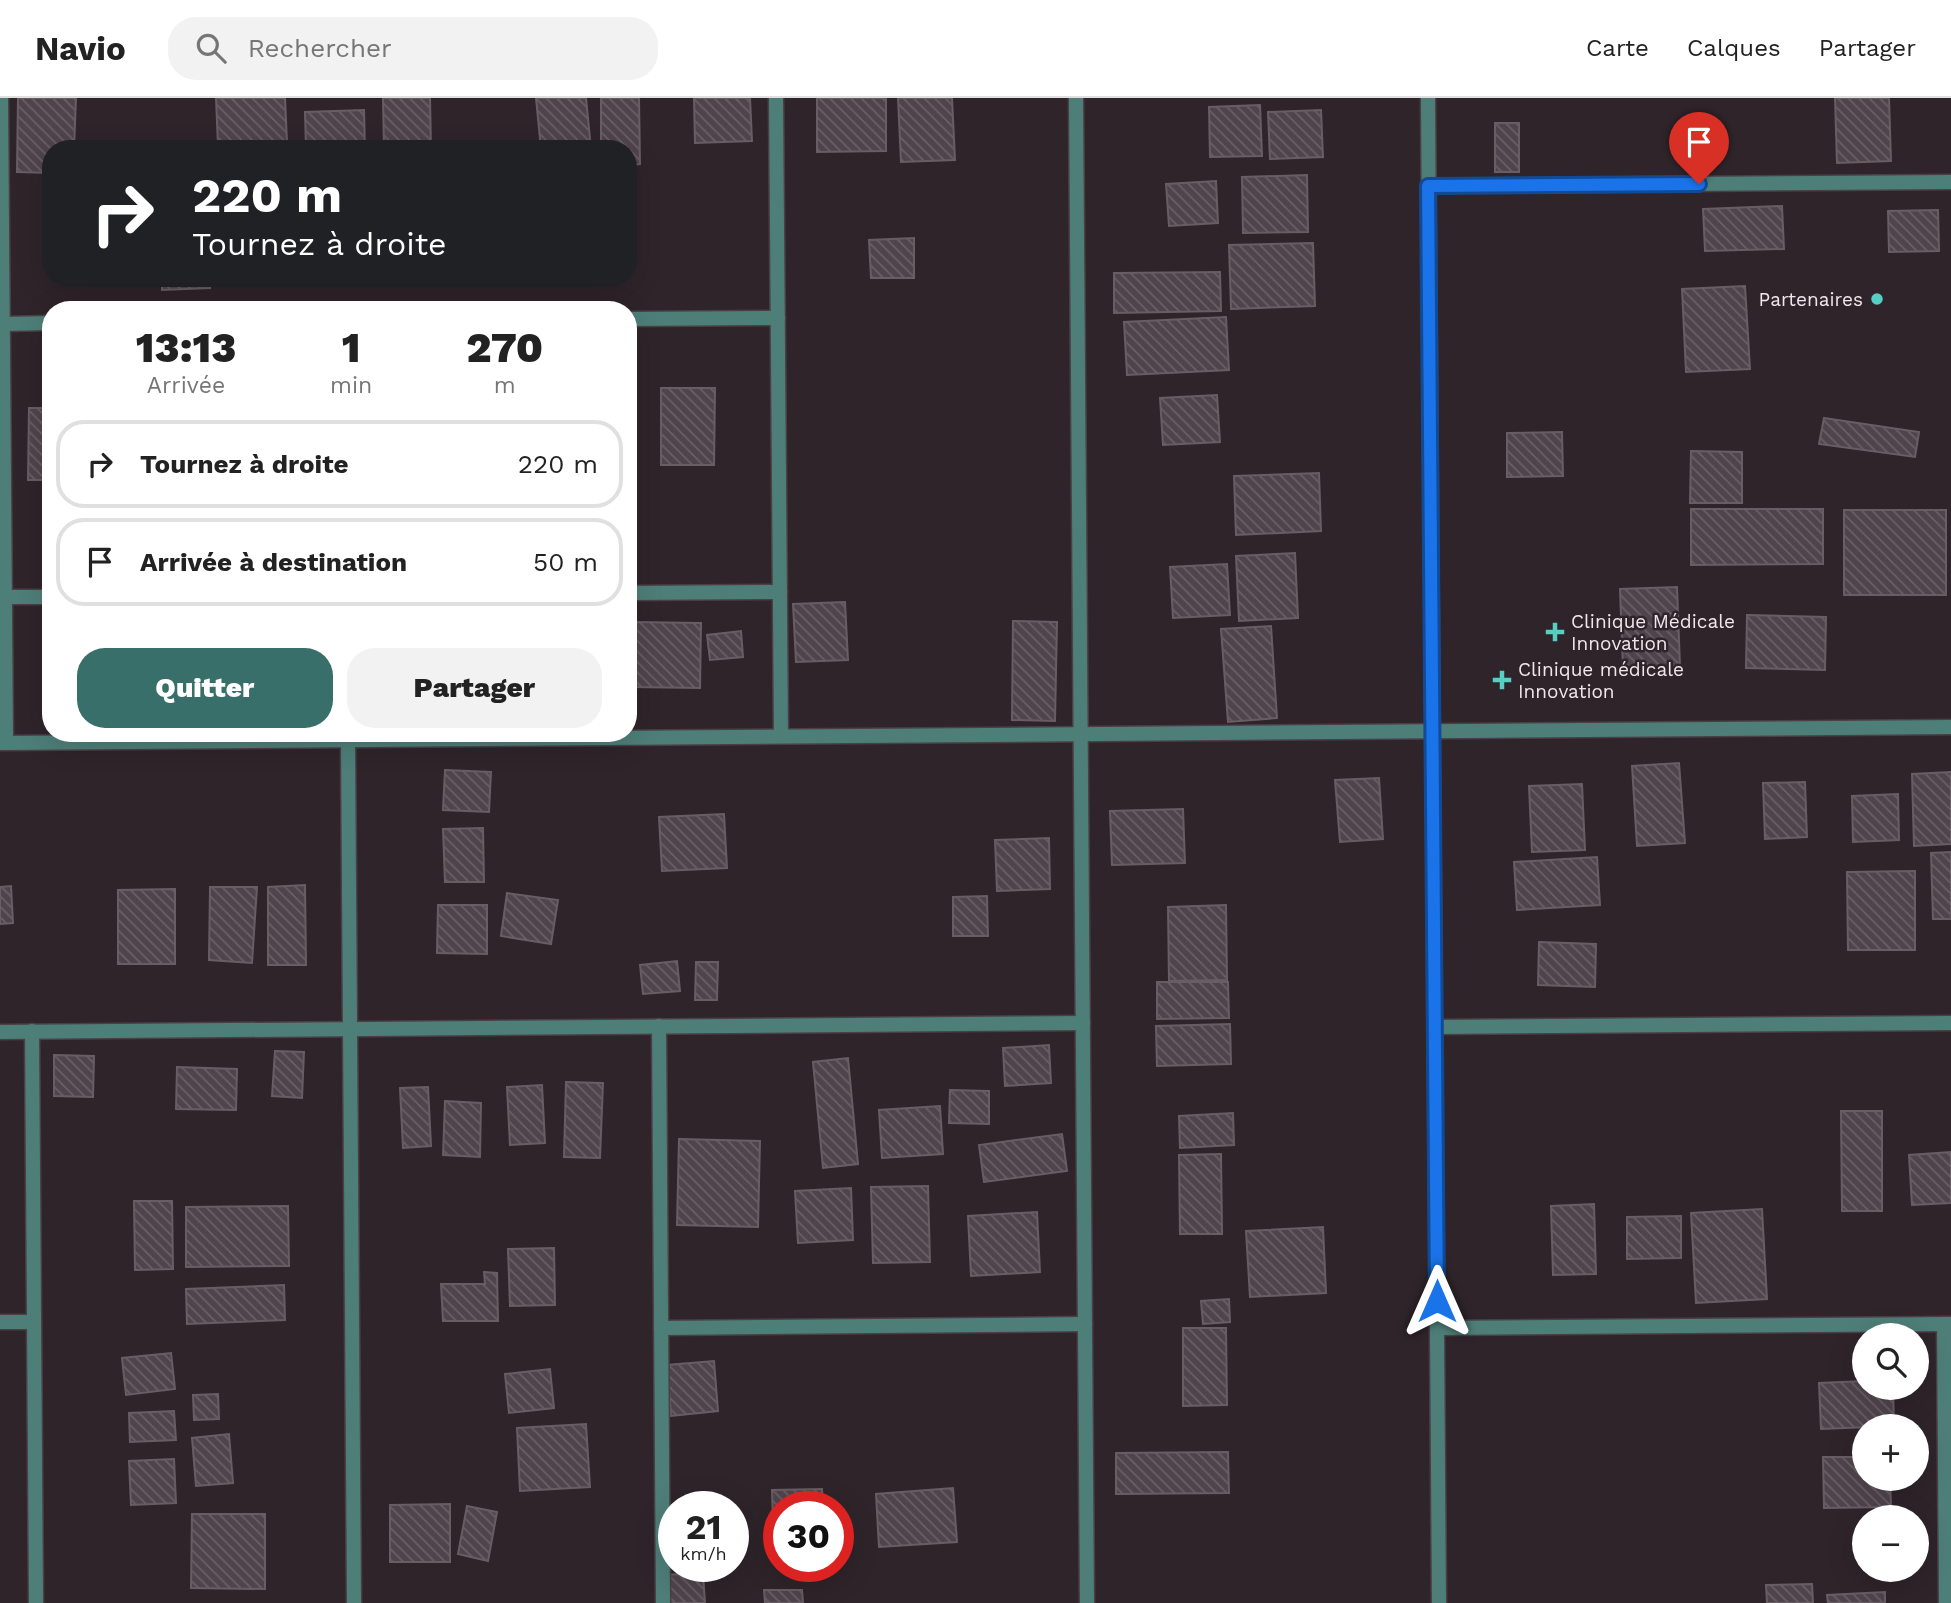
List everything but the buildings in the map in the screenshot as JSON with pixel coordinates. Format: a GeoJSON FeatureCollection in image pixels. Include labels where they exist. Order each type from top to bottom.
{"type":"FeatureCollection","features":[{"type":"Feature","properties":{"kind":"street"},"geometry":{"type":"LineString","coordinates":[[1,98],[5,597],[3,743],[118,742]]}},
{"type":"Feature","properties":{"kind":"street"},"geometry":{"type":"LineString","coordinates":[[776,98],[781,736]]}},
{"type":"Feature","properties":{"kind":"street"},"geometry":{"type":"LineString","coordinates":[[1076,98],[1087,1603]]}},
{"type":"Feature","properties":{"kind":"street"},"geometry":{"type":"LineString","coordinates":[[1428,98],[1439,1603]]}},
{"type":"Feature","properties":{"kind":"street"},"geometry":{"type":"LineString","coordinates":[[1428,186],[1951,182]]}},
{"type":"Feature","properties":{"kind":"street"},"geometry":{"type":"LineString","coordinates":[[637,319],[778,318]]}},
{"type":"Feature","properties":{"kind":"street"},"geometry":{"type":"LineString","coordinates":[[3,324],[42,323]]}},
{"type":"Feature","properties":{"kind":"street"},"geometry":{"type":"LineString","coordinates":[[637,593],[780,592]]}},
{"type":"Feature","properties":{"kind":"street"},"geometry":{"type":"LineString","coordinates":[[5,597],[42,597]]}},
{"type":"Feature","properties":{"kind":"street"},"geometry":{"type":"LineString","coordinates":[[637,737],[1951,727]]}},
{"type":"Feature","properties":{"kind":"street"},"geometry":{"type":"LineString","coordinates":[[348,742],[354,1603]]}},
{"type":"Feature","properties":{"kind":"street"},"geometry":{"type":"LineString","coordinates":[[0,1031],[1083,1023]]}},
{"type":"Feature","properties":{"kind":"street"},"geometry":{"type":"LineString","coordinates":[[1435,1027],[1951,1023]]}},
{"type":"Feature","properties":{"kind":"street"},"geometry":{"type":"LineString","coordinates":[[659,1026],[663,1603]]}},
{"type":"Feature","properties":{"kind":"street"},"geometry":{"type":"LineString","coordinates":[[32,1031],[36,1603]]}},
{"type":"Feature","properties":{"kind":"street"},"geometry":{"type":"LineString","coordinates":[[0,1322],[34,1322]]}},
{"type":"Feature","properties":{"kind":"street"},"geometry":{"type":"LineString","coordinates":[[661,1328],[1085,1324]]}},
{"type":"Feature","properties":{"kind":"street"},"geometry":{"type":"LineString","coordinates":[[1437,1328],[1947,1324],[1946,1603]]}},
{"type":"Feature","properties":{"kind":"place","name":"Partenaires"},"geometry":{"type":"Point","coordinates":[1877,299]}},
{"type":"Feature","properties":{"kind":"place","name":"Clinique Médicale Innovation"},"geometry":{"type":"Point","coordinates":[1555,632]}},
{"type":"Feature","properties":{"kind":"place","name":"Clinique médicale Innovation"},"geometry":{"type":"Point","coordinates":[1502,680]}},
{"type":"Feature","properties":{"kind":"route"},"geometry":{"type":"LineString","coordinates":[[1437,1301],[1428,186],[1699,184]]}}]}
